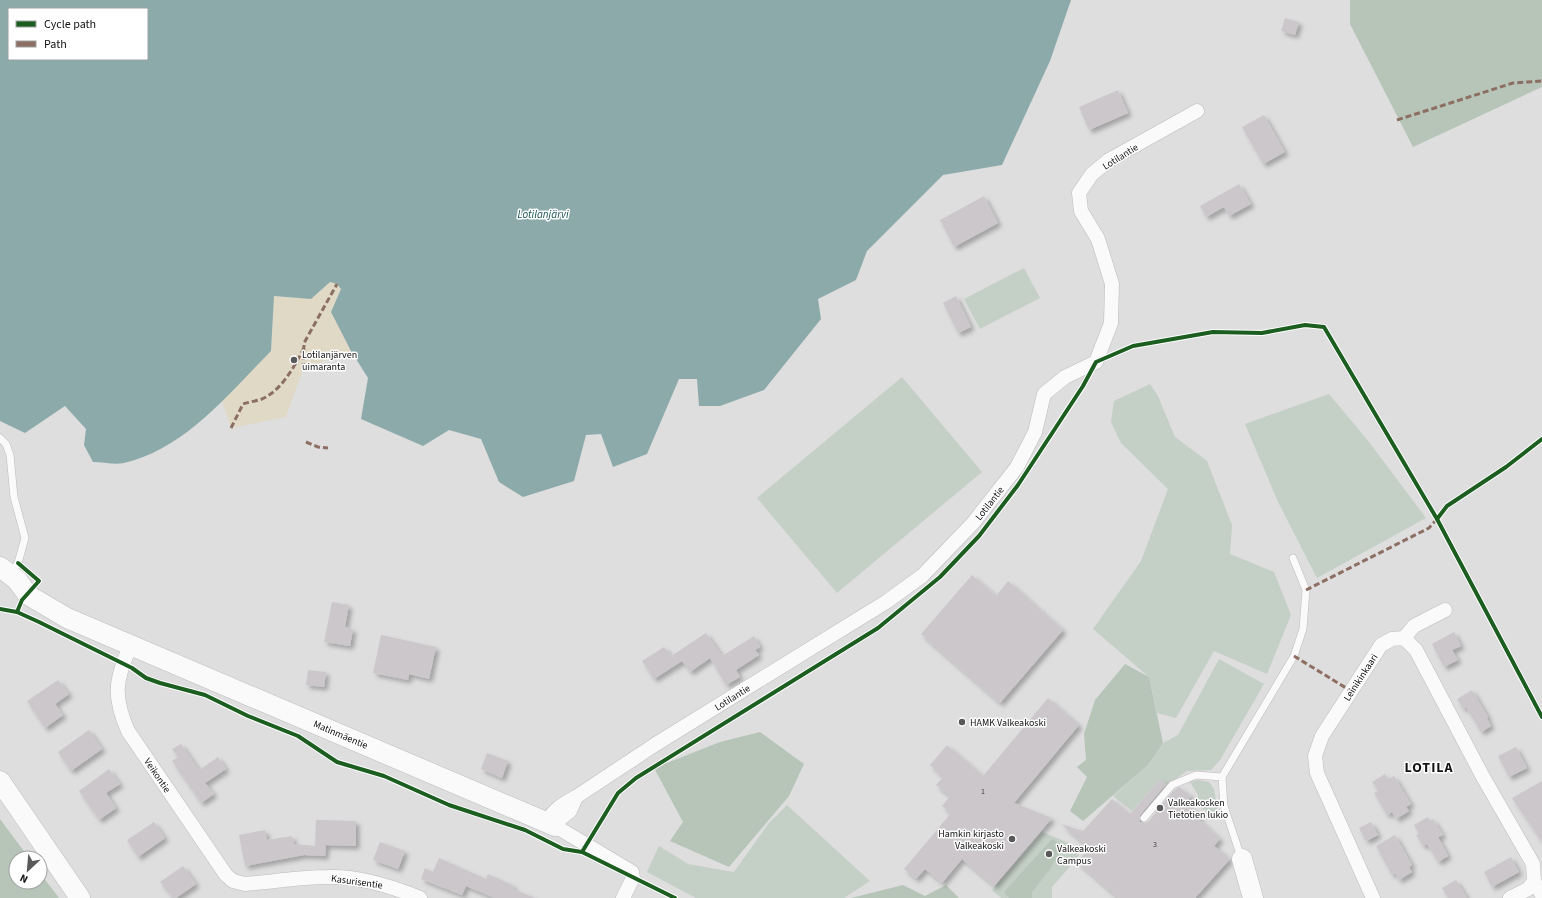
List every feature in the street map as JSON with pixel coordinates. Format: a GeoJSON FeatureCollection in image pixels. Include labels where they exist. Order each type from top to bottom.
{"type":"FeatureCollection","features":[{"type":"Feature","properties":{"kind":"street","name":"Lotilantie"},"geometry":{"type":"LineString","coordinates":[[551,824],[552,812],[576,798],[656,744],[886,602],[922,576],[973,523],[1017,467],[1035,432],[1044,394],[1065,377],[1096,362],[1111,323],[1112,284],[1098,240],[1081,211],[1080,193],[1092,174],[1108,160],[1197,111]]}},
{"type":"Feature","properties":{"kind":"street","name":"Matinmäentie"},"geometry":{"type":"LineString","coordinates":[[9,574],[34,588],[46,605],[67,618],[130,647],[330,729],[551,824],[632,872],[633,878],[623,898]]}},
{"type":"Feature","properties":{"kind":"street"},"geometry":{"type":"LineString","coordinates":[[1445,610],[1414,626],[1404,638],[1416,650],[1483,777],[1533,864],[1534,881],[1542,895]]}},
{"type":"Feature","properties":{"kind":"street","name":"Leinikinkaari"},"geometry":{"type":"LineString","coordinates":[[1373,898],[1317,773],[1315,756],[1322,736],[1381,645],[1392,639],[1404,638]]}},
{"type":"Feature","properties":{"kind":"street","name":"Veikontie"},"geometry":{"type":"LineString","coordinates":[[130,647],[123,663],[117,688],[119,711],[128,731],[226,875],[233,881],[245,884]]}},
{"type":"Feature","properties":{"kind":"street"},"geometry":{"type":"LineString","coordinates":[[0,781],[31,829],[80,898]]}},
{"type":"Feature","properties":{"kind":"street"},"geometry":{"type":"LineString","coordinates":[[1242,859],[1253,898]]}},
{"type":"Feature","properties":{"kind":"street","name":"Kasurisentie"},"geometry":{"type":"LineString","coordinates":[[245,884],[328,877],[352,878],[378,883],[420,898]]}},
{"type":"Feature","properties":{"kind":"street"},"geometry":{"type":"LineString","coordinates":[[1510,898],[1528,889],[1534,881]]}},
{"type":"Feature","properties":{"kind":"lane"},"geometry":{"type":"LineString","coordinates":[[0,438],[6,444],[10,455],[14,497],[25,538],[18,563],[9,574]]}},
{"type":"Feature","properties":{"kind":"lane"},"geometry":{"type":"LineString","coordinates":[[1242,859],[1224,806],[1222,777],[1294,656],[1303,629],[1306,590],[1293,558]]}},
{"type":"Feature","properties":{"kind":"lane"},"geometry":{"type":"LineString","coordinates":[[1144,818],[1172,785],[1196,775],[1222,777]]}},
{"type":"Feature","properties":{"kind":"shaded area"},"geometry":{"type":"Polygon","coordinates":[[[1024,268],[1040,298],[980,329],[964,299],[1024,268]]]}},
{"type":"Feature","properties":{"kind":"shaded area"},"geometry":{"type":"Polygon","coordinates":[[[902,377],[982,472],[837,593],[757,498],[902,377]]]}},
{"type":"Feature","properties":{"kind":"shaded area"},"geometry":{"type":"Polygon","coordinates":[[[1150,384],[1158,396],[1175,437],[1207,461],[1232,525],[1230,554],[1274,572],[1291,615],[1267,674],[1214,651],[1176,718],[1157,713],[1149,677],[1093,629],[1141,561],[1168,489],[1121,443],[1111,422],[1114,401],[1150,384]]]}},
{"type":"Feature","properties":{"kind":"shaded area"},"geometry":{"type":"Polygon","coordinates":[[[1329,394],[1369,442],[1426,518],[1317,578],[1278,502],[1245,424],[1329,394]]]}},
{"type":"Feature","properties":{"kind":"shaded area"},"geometry":{"type":"Polygon","coordinates":[[[1219,659],[1264,684],[1220,760],[1211,770],[1187,771],[1167,785],[1160,779],[1132,811],[1113,796],[1148,765],[1163,743],[1178,735],[1219,659]]]}},
{"type":"Feature","properties":{"kind":"shaded area"},"geometry":{"type":"Polygon","coordinates":[[[1198,780],[1209,782],[1214,789],[1218,815],[1215,816],[1199,807],[1198,795],[1190,782],[1198,780]]]}},
{"type":"Feature","properties":{"kind":"shaded area"},"geometry":{"type":"Polygon","coordinates":[[[787,805],[870,881],[844,898],[696,898],[647,872],[659,846],[688,864],[734,872],[769,823],[787,805]]]}},
{"type":"Feature","properties":{"kind":"shaded area"},"geometry":{"type":"Polygon","coordinates":[[[1042,832],[1069,843],[1079,856],[1052,887],[1052,898],[1001,898],[992,890],[1042,832]]]}},
{"type":"Feature","properties":{"kind":"green space"},"geometry":{"type":"Polygon","coordinates":[[[1350,0],[1542,0],[1542,87],[1413,147],[1350,24],[1350,0]]]}},
{"type":"Feature","properties":{"kind":"green space"},"geometry":{"type":"Polygon","coordinates":[[[1125,664],[1149,677],[1163,743],[1148,765],[1083,821],[1070,811],[1087,777],[1077,767],[1086,760],[1084,734],[1095,700],[1125,664]]]}},
{"type":"Feature","properties":{"kind":"green space"},"geometry":{"type":"Polygon","coordinates":[[[760,732],[804,764],[789,796],[729,867],[670,841],[683,822],[654,768],[720,742],[760,732]]]}},
{"type":"Feature","properties":{"kind":"green space"},"geometry":{"type":"Polygon","coordinates":[[[0,819],[23,850],[8,850],[8,890],[48,890],[48,884],[59,898],[0,898],[0,819]]]}},
{"type":"Feature","properties":{"kind":"green space"},"geometry":{"type":"Polygon","coordinates":[[[1052,839],[1062,845],[1051,868],[1032,892],[1032,898],[1009,898],[1004,892],[1052,839]]]}},
{"type":"Feature","properties":{"kind":"green space"},"geometry":{"type":"Polygon","coordinates":[[[903,885],[925,896],[946,885],[959,898],[851,898],[903,885]]]}},
{"type":"Feature","properties":{"kind":"sand","name":"Lotilanjärven uimaranta"},"geometry":{"type":"Polygon","coordinates":[[[330,282],[337,284],[341,289],[331,312],[351,351],[303,369],[286,417],[231,428],[222,400],[271,351],[274,296],[311,299],[330,282]]]}},
{"type":"Feature","properties":{"kind":"water","name":"Lotilanjärvi"},"geometry":{"type":"Polygon","coordinates":[[[0,0],[1071,0],[1050,61],[1002,165],[943,175],[867,251],[856,280],[818,299],[821,319],[764,390],[720,406],[699,406],[697,379],[679,379],[647,454],[613,467],[601,434],[586,435],[574,481],[523,497],[499,482],[481,439],[449,430],[423,446],[361,419],[368,378],[351,351],[331,312],[341,289],[337,284],[330,282],[311,299],[274,296],[271,351],[205,418],[167,445],[146,456],[120,464],[93,462],[84,445],[86,429],[65,406],[25,433],[0,421],[0,0]]]}},
{"type":"Feature","properties":{"kind":"building"},"geometry":{"type":"Polygon","coordinates":[[[1285,18],[1299,22],[1295,35],[1281,31],[1285,18]]]}},
{"type":"Feature","properties":{"kind":"building"},"geometry":{"type":"Polygon","coordinates":[[[1118,90],[1128,113],[1089,130],[1079,107],[1118,90]]]}},
{"type":"Feature","properties":{"kind":"building"},"geometry":{"type":"Polygon","coordinates":[[[1264,115],[1285,152],[1263,164],[1242,127],[1264,115]]]}},
{"type":"Feature","properties":{"kind":"building"},"geometry":{"type":"Polygon","coordinates":[[[1239,184],[1251,204],[1229,216],[1224,207],[1206,217],[1200,206],[1239,184]]]}},
{"type":"Feature","properties":{"kind":"building"},"geometry":{"type":"Polygon","coordinates":[[[984,196],[998,223],[954,247],[940,220],[984,196]]]}},
{"type":"Feature","properties":{"kind":"building"},"geometry":{"type":"Polygon","coordinates":[[[956,296],[971,327],[958,333],[943,303],[956,296]]]}},
{"type":"Feature","properties":{"kind":"building"},"geometry":{"type":"Polygon","coordinates":[[[972,575],[996,596],[1008,581],[1063,630],[1000,703],[921,634],[972,575]]]}},
{"type":"Feature","properties":{"kind":"building"},"geometry":{"type":"Polygon","coordinates":[[[332,602],[349,605],[345,627],[353,629],[350,646],[324,642],[332,602]]]}},
{"type":"Feature","properties":{"kind":"building"},"geometry":{"type":"Polygon","coordinates":[[[1454,632],[1461,646],[1452,650],[1458,660],[1444,667],[1432,644],[1454,632]]]}},
{"type":"Feature","properties":{"kind":"building"},"geometry":{"type":"Polygon","coordinates":[[[706,633],[722,656],[754,636],[760,647],[755,650],[759,655],[736,670],[740,677],[726,685],[710,658],[690,672],[682,661],[654,679],[642,661],[664,647],[671,656],[706,633]]]}},
{"type":"Feature","properties":{"kind":"building"},"geometry":{"type":"Polygon","coordinates":[[[381,635],[436,647],[429,679],[409,674],[408,680],[373,673],[381,635]]]}},
{"type":"Feature","properties":{"kind":"building"},"geometry":{"type":"Polygon","coordinates":[[[308,670],[326,672],[324,687],[306,685],[308,670]]]}},
{"type":"Feature","properties":{"kind":"building"},"geometry":{"type":"Polygon","coordinates":[[[58,680],[69,694],[55,704],[63,715],[45,728],[27,701],[58,680]]]}},
{"type":"Feature","properties":{"kind":"building"},"geometry":{"type":"Polygon","coordinates":[[[1472,690],[1488,717],[1487,718],[1491,726],[1481,732],[1466,707],[1463,709],[1457,699],[1472,690]]]}},
{"type":"Feature","properties":{"kind":"building"},"geometry":{"type":"Polygon","coordinates":[[[1048,698],[1079,725],[1014,803],[1052,818],[994,886],[962,859],[942,883],[925,869],[916,879],[904,869],[951,813],[942,806],[950,796],[936,785],[943,777],[930,765],[947,745],[983,776],[1048,698]]]}},
{"type":"Feature","properties":{"kind":"building"},"geometry":{"type":"Polygon","coordinates":[[[89,730],[102,749],[71,771],[58,752],[89,730]]]}},
{"type":"Feature","properties":{"kind":"building"},"geometry":{"type":"Polygon","coordinates":[[[181,744],[199,770],[218,757],[226,769],[205,783],[214,794],[201,803],[172,761],[178,757],[172,749],[181,744]]]}},
{"type":"Feature","properties":{"kind":"building"},"geometry":{"type":"Polygon","coordinates":[[[1516,747],[1527,768],[1509,777],[1498,756],[1516,747]]]}},
{"type":"Feature","properties":{"kind":"building"},"geometry":{"type":"Polygon","coordinates":[[[487,753],[508,761],[502,778],[481,769],[487,753]]]}},
{"type":"Feature","properties":{"kind":"building"},"geometry":{"type":"Polygon","coordinates":[[[109,769],[120,784],[106,793],[116,808],[99,820],[79,791],[109,769]]]}},
{"type":"Feature","properties":{"kind":"building"},"geometry":{"type":"Polygon","coordinates":[[[1385,774],[1388,780],[1394,776],[1411,804],[1406,807],[1409,811],[1396,819],[1392,812],[1387,815],[1374,793],[1378,791],[1372,782],[1385,774]]]}},
{"type":"Feature","properties":{"kind":"building"},"geometry":{"type":"Polygon","coordinates":[[[1160,779],[1166,784],[1140,815],[1140,822],[1148,822],[1173,791],[1179,787],[1191,796],[1186,803],[1200,815],[1198,818],[1220,839],[1214,846],[1230,859],[1195,898],[1118,898],[1077,862],[1089,848],[1061,824],[1083,831],[1112,799],[1130,814],[1160,779]]]}},
{"type":"Feature","properties":{"kind":"building"},"geometry":{"type":"Polygon","coordinates":[[[1542,781],[1542,842],[1512,798],[1542,781]]]}},
{"type":"Feature","properties":{"kind":"building"},"geometry":{"type":"Polygon","coordinates":[[[1428,817],[1430,821],[1433,819],[1443,835],[1438,837],[1448,856],[1438,862],[1427,844],[1423,846],[1416,835],[1419,834],[1414,825],[1428,817]]]}},
{"type":"Feature","properties":{"kind":"building"},"geometry":{"type":"Polygon","coordinates":[[[316,820],[356,821],[356,846],[326,845],[325,856],[304,855],[245,866],[239,835],[265,830],[267,840],[292,836],[294,844],[315,846],[316,820]]]}},
{"type":"Feature","properties":{"kind":"building"},"geometry":{"type":"Polygon","coordinates":[[[154,822],[165,838],[138,857],[127,840],[154,822]]]}},
{"type":"Feature","properties":{"kind":"building"},"geometry":{"type":"Polygon","coordinates":[[[1371,822],[1378,835],[1366,841],[1359,828],[1371,822]]]}},
{"type":"Feature","properties":{"kind":"building"},"geometry":{"type":"Polygon","coordinates":[[[1395,835],[1412,865],[1409,867],[1412,872],[1399,880],[1395,873],[1392,875],[1376,846],[1395,835]]]}},
{"type":"Feature","properties":{"kind":"building"},"geometry":{"type":"Polygon","coordinates":[[[380,842],[405,851],[398,869],[373,860],[380,842]]]}},
{"type":"Feature","properties":{"kind":"building"},"geometry":{"type":"Polygon","coordinates":[[[1511,857],[1519,872],[1492,887],[1484,872],[1511,857]]]}},
{"type":"Feature","properties":{"kind":"building"},"geometry":{"type":"Polygon","coordinates":[[[439,858],[486,879],[488,874],[514,886],[513,889],[535,898],[495,898],[466,886],[462,895],[421,879],[425,868],[433,872],[439,858]]]}},
{"type":"Feature","properties":{"kind":"building"},"geometry":{"type":"Polygon","coordinates":[[[183,866],[196,884],[176,898],[173,898],[160,882],[183,866]]]}},
{"type":"Feature","properties":{"kind":"building"},"geometry":{"type":"Polygon","coordinates":[[[1456,880],[1467,898],[1448,898],[1442,888],[1456,880]]]}},
{"type":"Feature","properties":{"kind":"marked path"},"geometry":{"type":"LineString","coordinates":[[1397,120],[1513,83],[1542,81]]}},
{"type":"Feature","properties":{"kind":"marked path"},"geometry":{"type":"LineString","coordinates":[[303,369],[304,343],[337,284]]}},
{"type":"Feature","properties":{"kind":"marked path"},"geometry":{"type":"LineString","coordinates":[[231,428],[243,404],[262,399],[276,390],[292,370],[304,348]]}},
{"type":"Feature","properties":{"kind":"marked path"},"geometry":{"type":"LineString","coordinates":[[306,442],[318,447],[328,448]]}},
{"type":"Feature","properties":{"kind":"marked path"},"geometry":{"type":"LineString","coordinates":[[1306,590],[1429,528],[1437,519]]}},
{"type":"Feature","properties":{"kind":"marked path"},"geometry":{"type":"LineString","coordinates":[[1294,656],[1351,691]]}},
{"type":"Feature","properties":{"kind":"cycle path"},"geometry":{"type":"LineString","coordinates":[[582,852],[618,793],[636,778],[878,628],[940,577],[979,536],[1018,485],[1083,386],[1096,362],[1133,346],[1213,332],[1262,333],[1305,325],[1324,327],[1437,519],[1542,717]]}},
{"type":"Feature","properties":{"kind":"cycle path"},"geometry":{"type":"LineString","coordinates":[[1437,519],[1447,506],[1506,467],[1542,439]]}},
{"type":"Feature","properties":{"kind":"cycle path"},"geometry":{"type":"LineString","coordinates":[[17,612],[22,600],[39,581],[18,563]]}},
{"type":"Feature","properties":{"kind":"cycle path"},"geometry":{"type":"LineString","coordinates":[[0,609],[17,612],[39,622],[132,668],[146,678],[205,695],[248,716],[298,736],[337,762],[384,776],[449,805],[525,830],[563,849],[582,852],[675,898]]}},
{"type":"Feature","properties":{"kind":"place","name":"Lotilanjärven uimaranta"},"geometry":{"type":"Point","coordinates":[294,360]}},
{"type":"Feature","properties":{"kind":"place","name":"HAMK Valkeakoski"},"geometry":{"type":"Point","coordinates":[962,722]}},
{"type":"Feature","properties":{"kind":"place","name":"Valkeakosken Tietotien lukio"},"geometry":{"type":"Point","coordinates":[1160,808]}},
{"type":"Feature","properties":{"kind":"place","name":"Hamkin kirjasto Valkeakoski"},"geometry":{"type":"Point","coordinates":[1012,839]}},
{"type":"Feature","properties":{"kind":"place","name":"Valkeakoski Campus"},"geometry":{"type":"Point","coordinates":[1049,854]}},
{"type":"Feature","properties":{"kind":"district","name":"LOTILA"},"geometry":{"type":"Point","coordinates":[1429,767]}}]}
